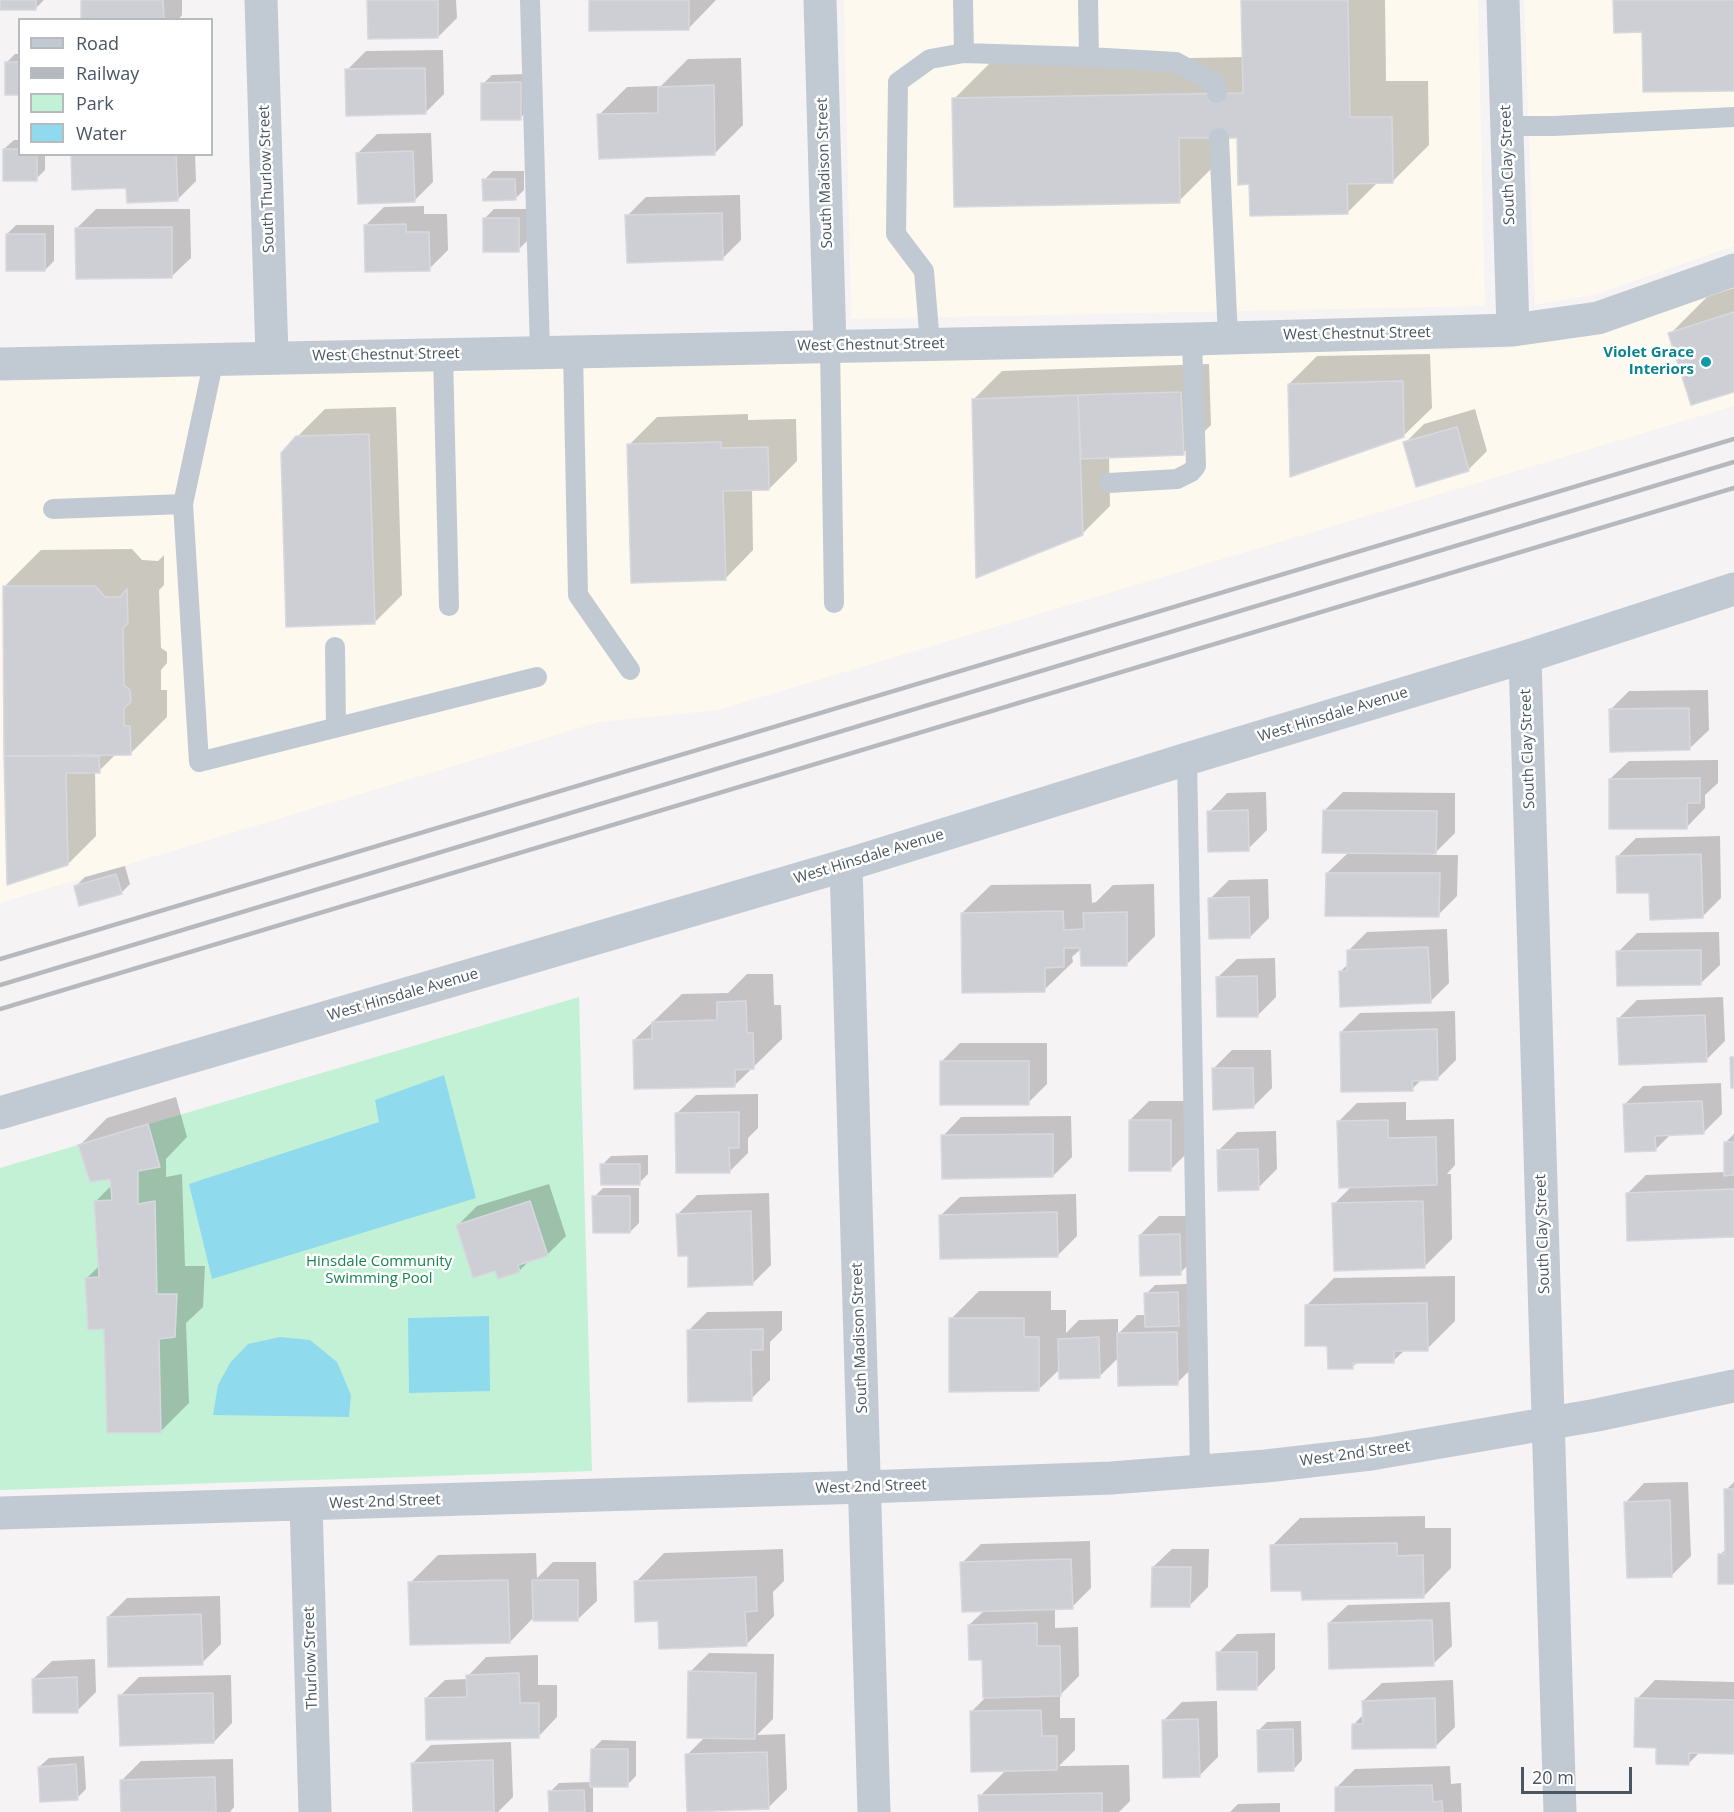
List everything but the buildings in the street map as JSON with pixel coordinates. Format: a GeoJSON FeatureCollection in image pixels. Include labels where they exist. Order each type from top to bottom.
{"type":"FeatureCollection","features":[{"type":"Feature","properties":{"kind":"street","name":"South Thurlow Street"},"geometry":{"type":"LineString","coordinates":[[261,0],[272,357]]}},
{"type":"Feature","properties":{"kind":"street","name":"South Madison Street"},"geometry":{"type":"LineString","coordinates":[[820,0],[830,346]]}},
{"type":"Feature","properties":{"kind":"street","name":"South Clay Street"},"geometry":{"type":"LineString","coordinates":[[1503,0],[1513,330]]}},
{"type":"Feature","properties":{"kind":"street","name":"West Chestnut Street"},"geometry":{"type":"LineString","coordinates":[[0,364],[1513,330],[1598,318],[1734,270]]}},
{"type":"Feature","properties":{"kind":"street","name":"West Hinsdale Avenue"},"geometry":{"type":"LineString","coordinates":[[0,1113],[846,865],[1525,657],[1734,590]]}},
{"type":"Feature","properties":{"kind":"street","name":"South Clay Street"},"geometry":{"type":"LineString","coordinates":[[1525,657],[1560,1812]]}},
{"type":"Feature","properties":{"kind":"street","name":"South Madison Street"},"geometry":{"type":"LineString","coordinates":[[846,865],[874,1812]]}},
{"type":"Feature","properties":{"kind":"street","name":"West 2nd Street"},"geometry":{"type":"LineString","coordinates":[[0,1513],[1111,1478],[1266,1466],[1371,1454],[1549,1424],[1734,1386]]}},
{"type":"Feature","properties":{"kind":"street","name":"Thurlow Street"},"geometry":{"type":"LineString","coordinates":[[306,1504],[315,1812]]}},
{"type":"Feature","properties":{"kind":"lane"},"geometry":{"type":"LineString","coordinates":[[530,0],[540,352]]}},
{"type":"Feature","properties":{"kind":"lane"},"geometry":{"type":"LineString","coordinates":[[963,0],[964,53]]}},
{"type":"Feature","properties":{"kind":"lane"},"geometry":{"type":"LineString","coordinates":[[1088,0],[1089,57]]}},
{"type":"Feature","properties":{"kind":"lane"},"geometry":{"type":"LineString","coordinates":[[930,344],[924,271],[896,234],[898,82],[930,59],[964,53],[1089,57],[1176,62],[1216,84],[1217,93]]}},
{"type":"Feature","properties":{"kind":"lane"},"geometry":{"type":"LineString","coordinates":[[1507,126],[1554,126],[1734,117]]}},
{"type":"Feature","properties":{"kind":"lane"},"geometry":{"type":"LineString","coordinates":[[1219,138],[1228,338]]}},
{"type":"Feature","properties":{"kind":"lane"},"geometry":{"type":"LineString","coordinates":[[1109,483],[1177,479],[1191,472],[1196,466],[1192,339]]}},
{"type":"Feature","properties":{"kind":"lane"},"geometry":{"type":"LineString","coordinates":[[830,346],[834,603]]}},
{"type":"Feature","properties":{"kind":"lane"},"geometry":{"type":"LineString","coordinates":[[573,352],[578,595],[630,670]]}},
{"type":"Feature","properties":{"kind":"lane"},"geometry":{"type":"LineString","coordinates":[[443,354],[449,606]]}},
{"type":"Feature","properties":{"kind":"lane"},"geometry":{"type":"LineString","coordinates":[[214,359],[183,504],[199,762],[537,677]]}},
{"type":"Feature","properties":{"kind":"lane"},"geometry":{"type":"LineString","coordinates":[[53,509],[183,504]]}},
{"type":"Feature","properties":{"kind":"lane"},"geometry":{"type":"LineString","coordinates":[[335,647],[336,727]]}},
{"type":"Feature","properties":{"kind":"lane"},"geometry":{"type":"LineString","coordinates":[[1187,759],[1200,1471]]}},
{"type":"Feature","properties":{"kind":"shaded area"},"geometry":{"type":"Polygon","coordinates":[[[844,0],[1478,0],[1485,306],[851,319],[844,0]]]}},
{"type":"Feature","properties":{"kind":"shaded area"},"geometry":{"type":"Polygon","coordinates":[[[1524,0],[1734,0],[1734,246],[1597,294],[1535,305],[1524,0]]]}},
{"type":"Feature","properties":{"kind":"shaded area"},"geometry":{"type":"Polygon","coordinates":[[[1734,279],[1734,406],[718,710],[599,722],[0,903],[0,378],[797,359],[1502,349],[1598,327],[1734,279]]]}},
{"type":"Feature","properties":{"kind":"green space","name":"Hinsdale Community Swimming Pool"},"geometry":{"type":"Polygon","coordinates":[[[579,997],[592,1471],[0,1490],[0,1168],[579,997]]]}},
{"type":"Feature","properties":{"kind":"water"},"geometry":{"type":"Polygon","coordinates":[[[444,1075],[476,1198],[212,1279],[189,1184],[379,1122],[375,1100],[444,1075]]]}},
{"type":"Feature","properties":{"kind":"water"},"geometry":{"type":"Polygon","coordinates":[[[489,1316],[490,1391],[409,1393],[408,1318],[489,1316]]]}},
{"type":"Feature","properties":{"kind":"water"},"geometry":{"type":"Polygon","coordinates":[[[280,1337],[310,1340],[337,1362],[351,1395],[349,1417],[213,1415],[218,1385],[230,1363],[248,1344],[280,1337]]]}},
{"type":"Feature","properties":{"kind":"railway"},"geometry":{"type":"LineString","coordinates":[[0,959],[1734,439]]}},
{"type":"Feature","properties":{"kind":"railway"},"geometry":{"type":"LineString","coordinates":[[0,985],[1734,462]]}},
{"type":"Feature","properties":{"kind":"railway"},"geometry":{"type":"LineString","coordinates":[[0,1009],[1734,488]]}},
{"type":"Feature","properties":{"kind":"place","name":"Violet Grace Interiors"},"geometry":{"type":"Point","coordinates":[1706,362]}}]}
